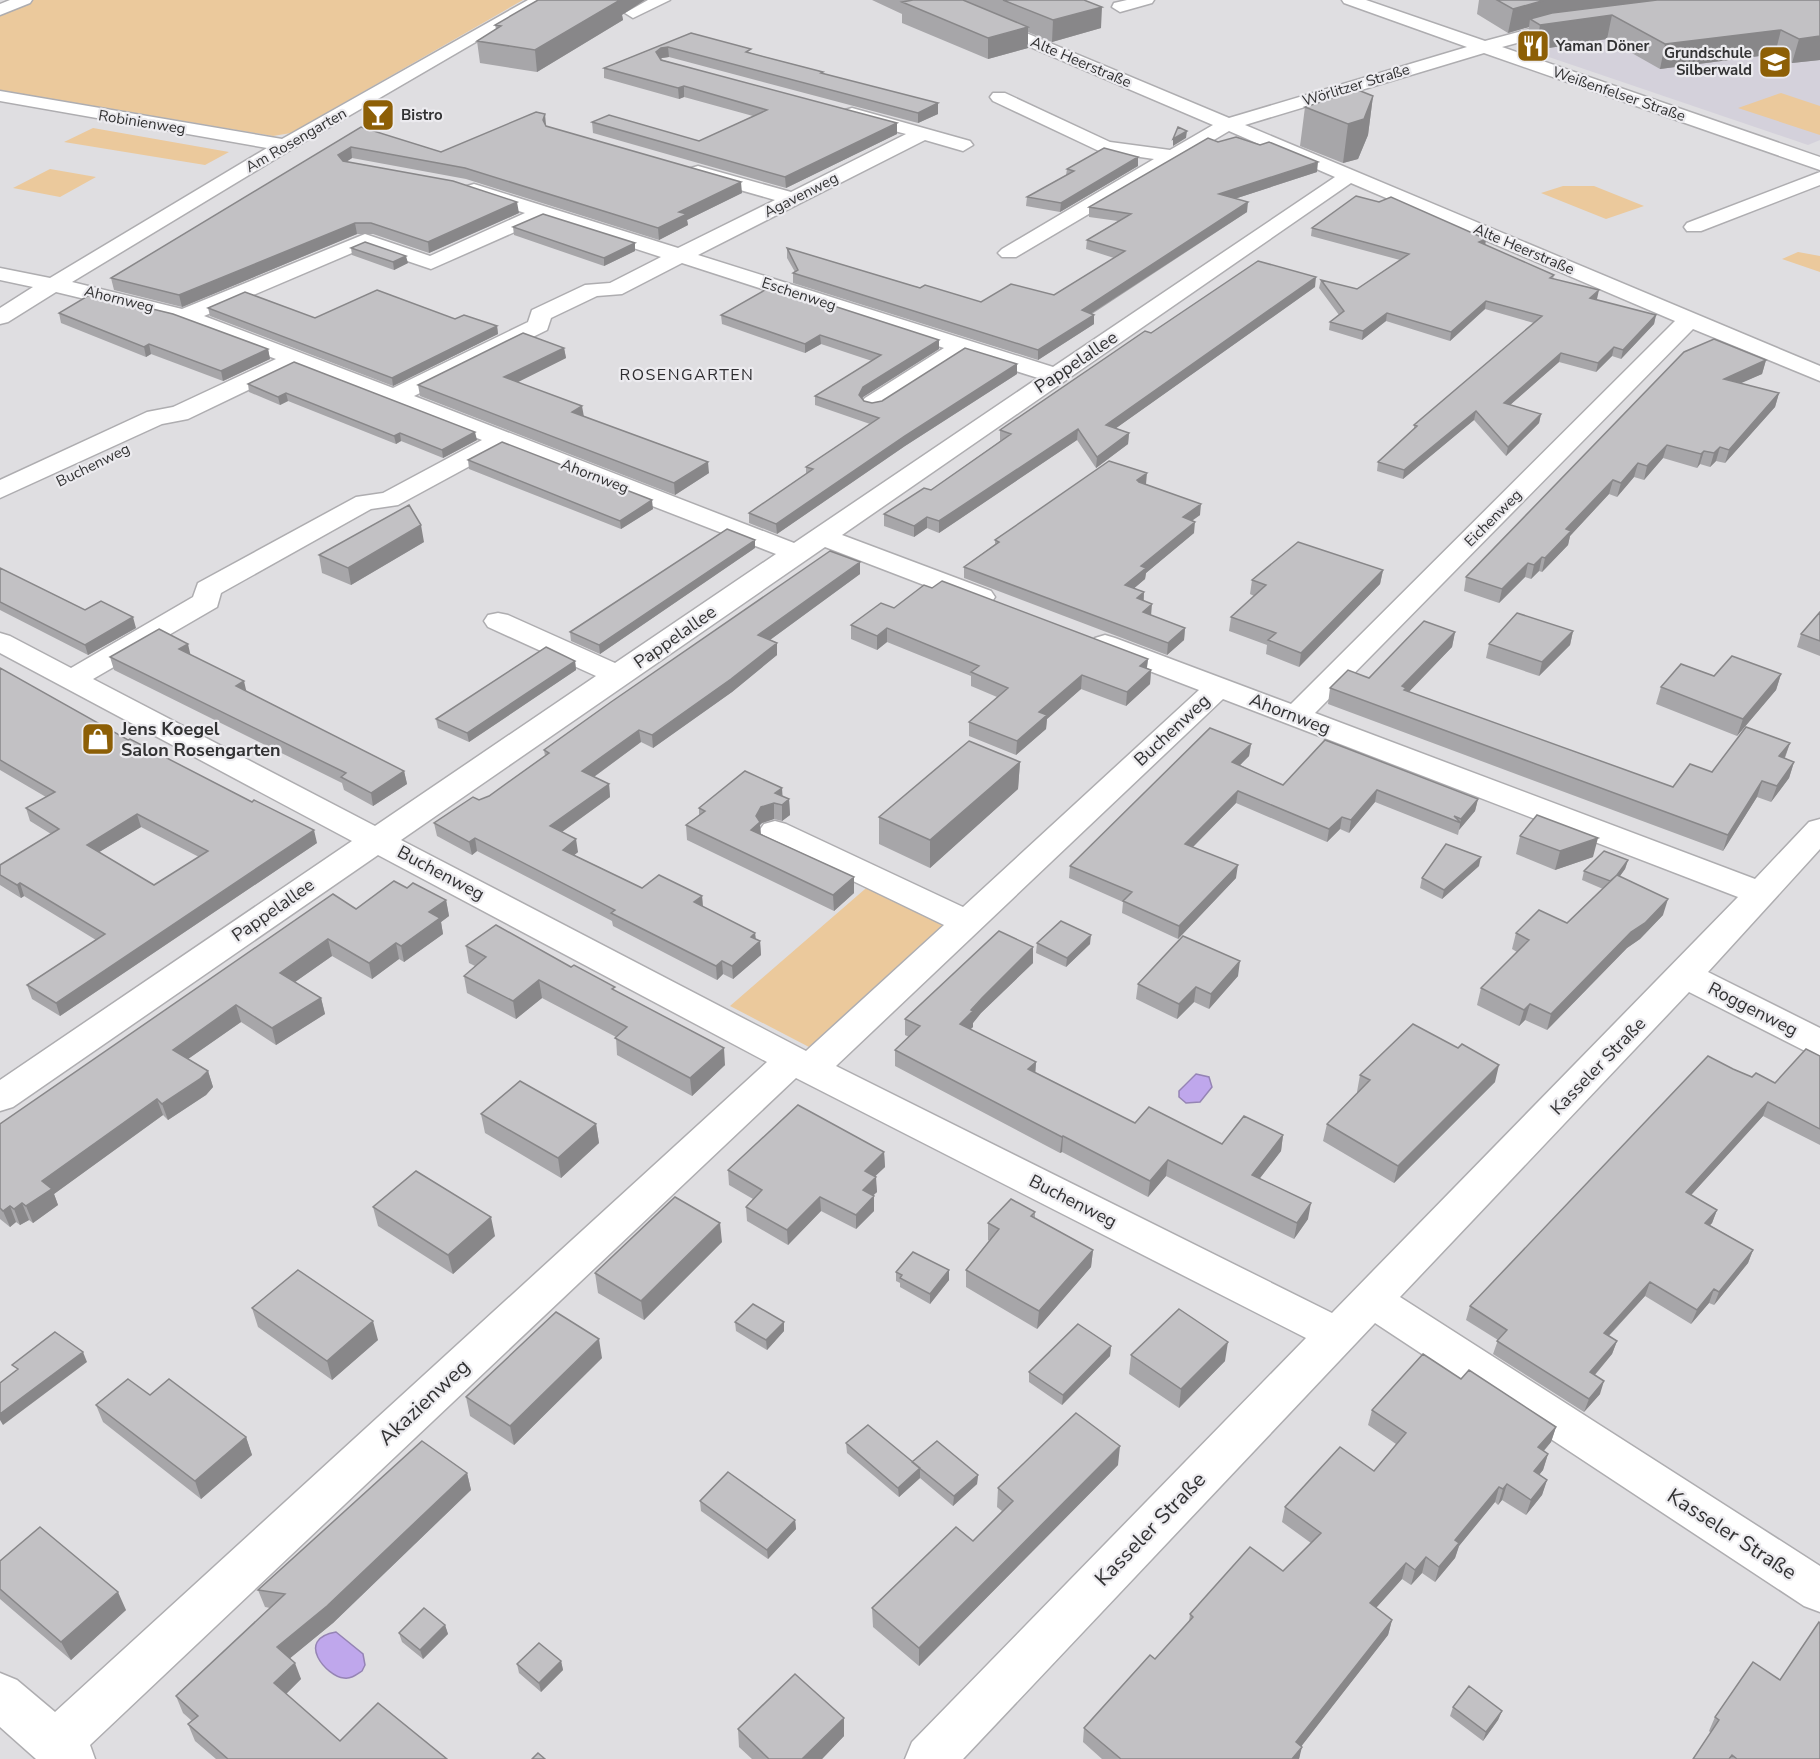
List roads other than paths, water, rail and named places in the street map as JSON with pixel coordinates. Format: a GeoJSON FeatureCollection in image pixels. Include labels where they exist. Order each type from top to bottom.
{"type":"FeatureCollection","features":[{"type":"Feature","properties":{"kind":"street"},"geometry":{"type":"LineString","coordinates":[[0,10],[24,0]]}},
{"type":"Feature","properties":{"kind":"street","name":"Am Rosengarten"},"geometry":{"type":"LineString","coordinates":[[0,316],[285,145],[540,0]]}},
{"type":"Feature","properties":{"kind":"street"},"geometry":{"type":"LineString","coordinates":[[633,13],[662,0]]}},
{"type":"Feature","properties":{"kind":"street","name":"Alte Heerstraße"},"geometry":{"type":"LineString","coordinates":[[933,0],[1820,374]]}},
{"type":"Feature","properties":{"kind":"street"},"geometry":{"type":"LineString","coordinates":[[1120,7],[1146,0]]}},
{"type":"Feature","properties":{"kind":"street","name":"Weißenfelser Straße"},"geometry":{"type":"LineString","coordinates":[[1350,0],[1820,164]]}},
{"type":"Feature","properties":{"kind":"street","name":"Wörlitzer Straße"},"geometry":{"type":"LineString","coordinates":[[1228,124],[1545,30],[1592,24]]}},
{"type":"Feature","properties":{"kind":"street","name":"Robinienweg"},"geometry":{"type":"LineString","coordinates":[[0,96],[285,145]]}},
{"type":"Feature","properties":{"kind":"street"},"geometry":{"type":"LineString","coordinates":[[999,97],[1106,147],[1171,156]]}},
{"type":"Feature","properties":{"kind":"street"},"geometry":{"type":"LineString","coordinates":[[834,109],[963,145]]}},
{"type":"Feature","properties":{"kind":"street"},"geometry":{"type":"LineString","coordinates":[[1009,253],[1228,124]]}},
{"type":"Feature","properties":{"kind":"street","name":"Agavenweg"},"geometry":{"type":"LineString","coordinates":[[679,255],[923,133]]}},
{"type":"Feature","properties":{"kind":"street"},"geometry":{"type":"LineString","coordinates":[[680,166],[794,199]]}},
{"type":"Feature","properties":{"kind":"street","name":"Pappelallee"},"geometry":{"type":"LineString","coordinates":[[0,1098],[1349,176]]}},
{"type":"Feature","properties":{"kind":"street"},"geometry":{"type":"LineString","coordinates":[[1694,227],[1820,178]]}},
{"type":"Feature","properties":{"kind":"street","name":"Eschenweg"},"geometry":{"type":"LineString","coordinates":[[459,185],[1056,376]]}},
{"type":"Feature","properties":{"kind":"street"},"geometry":{"type":"LineString","coordinates":[[184,316],[365,240],[431,263],[543,212]]}},
{"type":"Feature","properties":{"kind":"street"},"geometry":{"type":"LineString","coordinates":[[394,397],[538,326],[540,315],[592,290],[614,288],[679,255]]}},
{"type":"Feature","properties":{"kind":"street"},"geometry":{"type":"LineString","coordinates":[[0,274],[53,284]]}},
{"type":"Feature","properties":{"kind":"street","name":"Ahornweg"},"geometry":{"type":"LineString","coordinates":[[53,284],[184,316],[500,440],[808,545],[1009,607]]}},
{"type":"Feature","properties":{"kind":"street","name":"Eichenweg"},"geometry":{"type":"LineString","coordinates":[[1296,716],[1690,320]]}},
{"type":"Feature","properties":{"kind":"street"},"geometry":{"type":"LineString","coordinates":[[873,403],[963,346]]}},
{"type":"Feature","properties":{"kind":"street","name":"Buchenweg"},"geometry":{"type":"LineString","coordinates":[[0,490],[156,417],[179,414],[293,360]]}},
{"type":"Feature","properties":{"kind":"street","name":"Buchenweg"},"geometry":{"type":"LineString","coordinates":[[0,504],[17,503],[174,425],[179,414]]}},
{"type":"Feature","properties":{"kind":"street"},"geometry":{"type":"LineString","coordinates":[[72,679],[207,601],[233,600],[389,512],[389,500],[500,440]]}},
{"type":"Feature","properties":{"kind":"street"},"geometry":{"type":"LineString","coordinates":[[498,621],[620,676]]}},
{"type":"Feature","properties":{"kind":"street","name":"Ahornweg"},"geometry":{"type":"LineString","coordinates":[[1075,632],[1759,893]]}},
{"type":"Feature","properties":{"kind":"street","name":"Buchenweg"},"geometry":{"type":"LineString","coordinates":[[0,642],[801,1064],[1336,1334]]}},
{"type":"Feature","properties":{"kind":"street","name":"Buchenweg"},"geometry":{"type":"LineString","coordinates":[[801,1064],[966,922],[1219,687]]}},
{"type":"Feature","properties":{"kind":"street","name":"Kasseler Straße"},"geometry":{"type":"LineString","coordinates":[[930,1759],[1336,1334],[1372,1300],[1685,975],[1820,829]]}},
{"type":"Feature","properties":{"kind":"street"},"geometry":{"type":"LineString","coordinates":[[775,831],[966,922]]}},
{"type":"Feature","properties":{"kind":"street","name":"Roggenweg"},"geometry":{"type":"LineString","coordinates":[[1685,975],[1820,1043]]}},
{"type":"Feature","properties":{"kind":"street","name":"Akazienweg"},"geometry":{"type":"LineString","coordinates":[[0,1695],[64,1751],[801,1064]]}},
{"type":"Feature","properties":{"kind":"street","name":"Kasseler Straße"},"geometry":{"type":"LineString","coordinates":[[1372,1300],[1820,1591]]}},
{"type":"Feature","properties":{"kind":"place","name":"Yaman Döner"},"geometry":{"type":"Point","coordinates":[1533,46]}},
{"type":"Feature","properties":{"kind":"place","name":"Grundschule Silberwald"},"geometry":{"type":"Point","coordinates":[1775,62]}},
{"type":"Feature","properties":{"kind":"place","name":"Bistro"},"geometry":{"type":"Point","coordinates":[378,115]}},
{"type":"Feature","properties":{"kind":"place","name":"Jens Koegel Salon Rosengarten"},"geometry":{"type":"Point","coordinates":[98,739]}},
{"type":"Feature","properties":{"kind":"district","name":"ROSENGARTEN"},"geometry":{"type":"Point","coordinates":[687,374]}}]}
